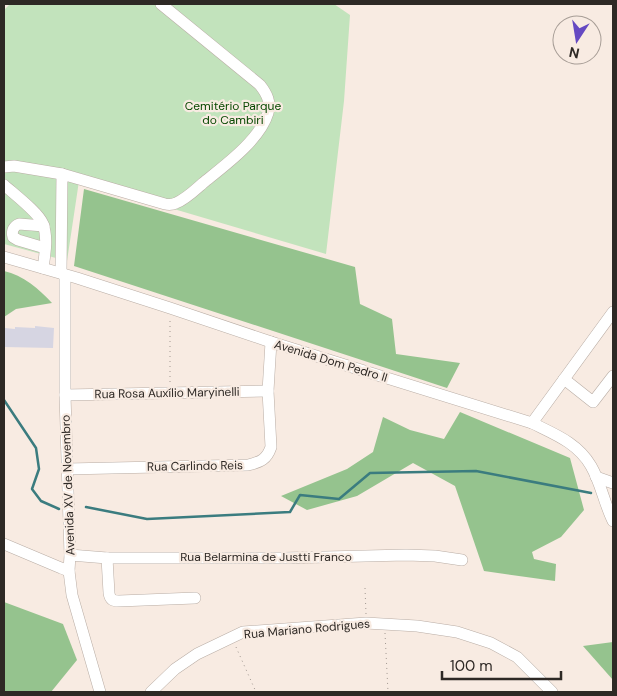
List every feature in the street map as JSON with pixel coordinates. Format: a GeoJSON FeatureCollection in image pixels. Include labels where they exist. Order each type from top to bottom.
{"type":"FeatureCollection","features":[{"type":"Feature","properties":{"kind":"street"},"geometry":{"type":"LineString","coordinates":[[4,167],[14,166],[62,174],[172,205],[185,198],[248,144],[262,127],[268,113],[267,94],[260,85],[162,4]]}},
{"type":"Feature","properties":{"kind":"street","name":"Avenida XV de Novembro"},"geometry":{"type":"LineString","coordinates":[[62,174],[69,571],[72,595],[100,692]]}},
{"type":"Feature","properties":{"kind":"street"},"geometry":{"type":"LineString","coordinates":[[4,185],[29,208],[44,226],[46,239],[43,268]]}},
{"type":"Feature","properties":{"kind":"street"},"geometry":{"type":"LineString","coordinates":[[24,223],[29,208]]}},
{"type":"Feature","properties":{"kind":"street"},"geometry":{"type":"LineString","coordinates":[[44,226],[24,223],[16,225],[12,231],[13,237],[18,240],[45,248]]}},
{"type":"Feature","properties":{"kind":"street","name":"Avenida Dom Pedro II"},"geometry":{"type":"LineString","coordinates":[[4,257],[77,278],[271,342],[532,423],[563,438],[586,457],[592,467],[613,521]]}},
{"type":"Feature","properties":{"kind":"street"},"geometry":{"type":"LineString","coordinates":[[65,288],[77,278]]}},
{"type":"Feature","properties":{"kind":"street"},"geometry":{"type":"LineString","coordinates":[[532,423],[613,312]]}},
{"type":"Feature","properties":{"kind":"street","name":"Rua Carlindo Reis"},"geometry":{"type":"LineString","coordinates":[[67,469],[248,465],[259,462],[268,455],[271,447],[268,391],[271,342]]}},
{"type":"Feature","properties":{"kind":"street"},"geometry":{"type":"LineString","coordinates":[[564,379],[593,402],[613,376]]}},
{"type":"Feature","properties":{"kind":"street","name":"Rua Rosa Auxílio Maryinelli"},"geometry":{"type":"LineString","coordinates":[[66,395],[268,391]]}},
{"type":"Feature","properties":{"kind":"street"},"geometry":{"type":"LineString","coordinates":[[596,477],[613,483]]}},
{"type":"Feature","properties":{"kind":"street"},"geometry":{"type":"LineString","coordinates":[[4,544],[69,571]]}},
{"type":"Feature","properties":{"kind":"street","name":"Rua Belarmina de Justti Franco"},"geometry":{"type":"LineString","coordinates":[[70,556],[107,558],[285,558],[406,555],[435,556],[462,560]]}},
{"type":"Feature","properties":{"kind":"street"},"geometry":{"type":"LineString","coordinates":[[107,558],[109,593],[112,600],[195,598]]}},
{"type":"Feature","properties":{"kind":"street","name":"Rua Mariano Rodrigues"},"geometry":{"type":"LineString","coordinates":[[150,692],[197,654],[243,632],[366,623],[417,626],[457,632],[491,643],[517,657],[552,692]]}},
{"type":"Feature","properties":{"kind":"path"},"geometry":{"type":"LineString","coordinates":[[170,308],[170,394]]}},
{"type":"Feature","properties":{"kind":"path"},"geometry":{"type":"LineString","coordinates":[[365,588],[366,623]]}},
{"type":"Feature","properties":{"kind":"path"},"geometry":{"type":"LineString","coordinates":[[384,624],[388,692]]}},
{"type":"Feature","properties":{"kind":"path"},"geometry":{"type":"LineString","coordinates":[[232,637],[256,692]]}},
{"type":"Feature","properties":{"kind":"green space","name":"Cemitério Parque do Cambiri"},"geometry":{"type":"Polygon","coordinates":[[[10,4],[334,4],[350,15],[344,101],[326,254],[79,181],[67,261],[4,244],[4,10],[10,4]]]}},
{"type":"Feature","properties":{"kind":"green space"},"geometry":{"type":"Polygon","coordinates":[[[84,189],[355,267],[360,304],[392,319],[396,354],[460,363],[447,388],[74,266],[84,189]]]}},
{"type":"Feature","properties":{"kind":"green space"},"geometry":{"type":"Polygon","coordinates":[[[4,271],[30,283],[52,303],[16,309],[4,317],[4,271]]]}},
{"type":"Feature","properties":{"kind":"green space"},"geometry":{"type":"Polygon","coordinates":[[[460,412],[570,458],[584,510],[561,537],[532,552],[534,559],[556,564],[555,581],[484,571],[455,486],[413,463],[357,496],[307,510],[281,496],[347,469],[373,452],[383,417],[410,430],[444,439],[460,412]]]}},
{"type":"Feature","properties":{"kind":"green space"},"geometry":{"type":"Polygon","coordinates":[[[4,602],[63,624],[77,660],[51,692],[4,692],[4,602]]]}},
{"type":"Feature","properties":{"kind":"green space"},"geometry":{"type":"Polygon","coordinates":[[[613,642],[613,680],[583,646],[613,642]]]}},
{"type":"Feature","properties":{"kind":"building"},"geometry":{"type":"Polygon","coordinates":[[[35,326],[54,328],[53,348],[4,347],[5,328],[35,328],[35,326]]]}},
{"type":"Feature","properties":{"kind":"waterway"},"geometry":{"type":"LineString","coordinates":[[4,400],[36,448],[39,469],[32,489],[41,501],[59,509]]}},
{"type":"Feature","properties":{"kind":"waterway"},"geometry":{"type":"LineString","coordinates":[[86,507],[147,519],[290,512],[300,495],[339,499],[370,473],[476,471],[591,493]]}}]}
